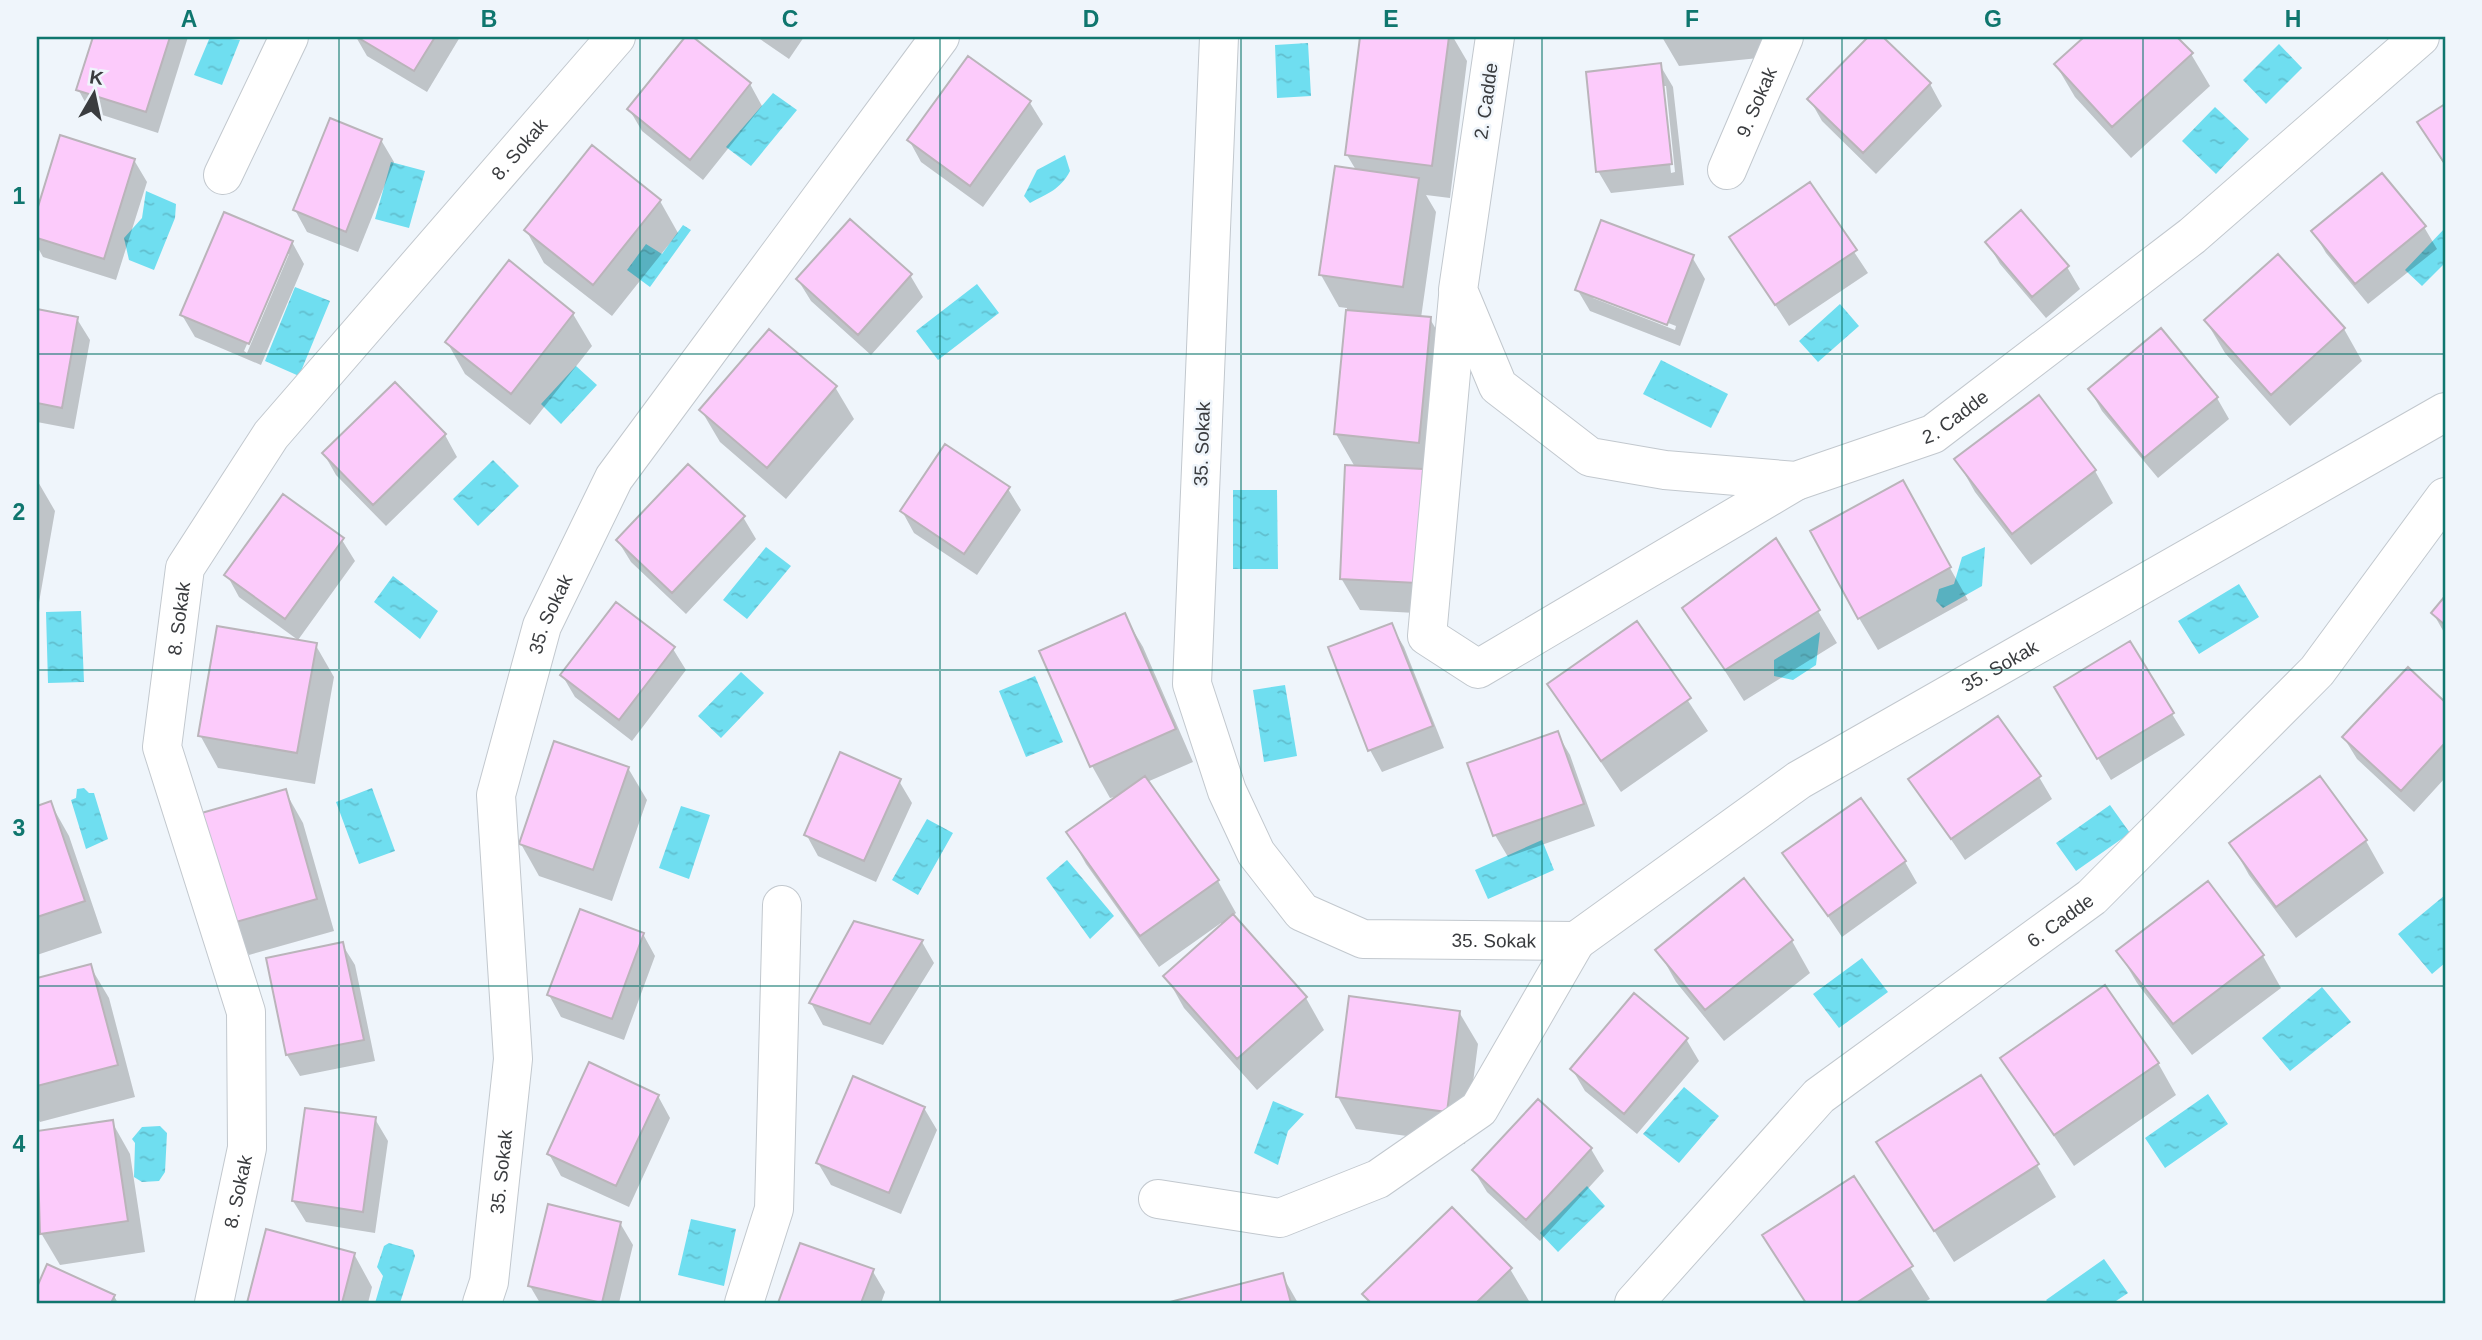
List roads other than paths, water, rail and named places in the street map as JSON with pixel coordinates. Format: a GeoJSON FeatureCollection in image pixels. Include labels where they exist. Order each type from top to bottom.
{"type":"FeatureCollection","features":[{"type":"Feature","properties":{"kind":"street"},"geometry":{"type":"LineString","coordinates":[[223,175],[289,37]]}},
{"type":"Feature","properties":{"kind":"street","name":"8. Sokak"},"geometry":{"type":"LineString","coordinates":[[215,1300],[247,1148],[246,1012],[162,747],[185,568],[271,435],[615,37]]}},
{"type":"Feature","properties":{"kind":"street","name":"35. Sokak"},"geometry":{"type":"LineString","coordinates":[[482,1303],[489,1282],[513,1059],[496,795],[542,625],[614,478],[940,37]]}},
{"type":"Feature","properties":{"kind":"street","name":"35. Sokak"},"geometry":{"type":"LineString","coordinates":[[1219,37],[1192,684],[1227,791],[1256,853],[1302,912],[1363,939],[1576,941],[1799,780],[2445,412]]}},
{"type":"Feature","properties":{"kind":"street","name":"2. Cadde"},"geometry":{"type":"LineString","coordinates":[[1495,37],[1458,290],[1427,636],[1478,669],[1796,481],[1933,434],[2192,236],[2420,37]]}},
{"type":"Feature","properties":{"kind":"street","name":"9. Sokak"},"geometry":{"type":"LineString","coordinates":[[1727,170],[1784,37]]}},
{"type":"Feature","properties":{"kind":"street","name":"2. Cadde"},"geometry":{"type":"LineString","coordinates":[[1458,290],[1498,386],[1590,457],[1665,470],[1796,481]]}},
{"type":"Feature","properties":{"kind":"street","name":"6. Cadde"},"geometry":{"type":"LineString","coordinates":[[1634,1303],[1819,1096],[2092,897],[2318,671],[2445,497]]}},
{"type":"Feature","properties":{"kind":"street"},"geometry":{"type":"LineString","coordinates":[[744,1303],[774,1209],[782,905]]}},
{"type":"Feature","properties":{"kind":"street"},"geometry":{"type":"LineString","coordinates":[[1158,1199],[1280,1218],[1378,1179],[1479,1109],[1576,941]]}},
{"type":"Feature","properties":{"kind":"water"},"geometry":{"type":"Polygon","coordinates":[[[210,37],[240,40],[222,85],[194,75],[210,37]]]}},
{"type":"Feature","properties":{"kind":"water"},"geometry":{"type":"Polygon","coordinates":[[[1308,43],[1311,96],[1277,98],[1275,45],[1308,43]]]}},
{"type":"Feature","properties":{"kind":"water"},"geometry":{"type":"Polygon","coordinates":[[[2279,44],[2302,68],[2266,104],[2243,80],[2279,44]]]}},
{"type":"Feature","properties":{"kind":"water"},"geometry":{"type":"Polygon","coordinates":[[[773,93],[797,110],[751,166],[726,147],[773,93]]]}},
{"type":"Feature","properties":{"kind":"water"},"geometry":{"type":"Polygon","coordinates":[[[2215,107],[2249,139],[2216,174],[2182,141],[2215,107]]]}},
{"type":"Feature","properties":{"kind":"water"},"geometry":{"type":"Polygon","coordinates":[[[1065,155],[1070,171],[1062,183],[1030,203],[1024,196],[1037,170],[1065,155]]]}},
{"type":"Feature","properties":{"kind":"water"},"geometry":{"type":"Polygon","coordinates":[[[391,162],[425,171],[409,228],[375,219],[391,162]]]}},
{"type":"Feature","properties":{"kind":"water"},"geometry":{"type":"Polygon","coordinates":[[[146,191],[176,204],[175,218],[154,270],[129,260],[124,238],[142,218],[146,191]]]}},
{"type":"Feature","properties":{"kind":"water"},"geometry":{"type":"Polygon","coordinates":[[[683,225],[691,230],[650,287],[627,270],[646,244],[662,254],[683,225]]]}},
{"type":"Feature","properties":{"kind":"water"},"geometry":{"type":"Polygon","coordinates":[[[2445,228],[2445,263],[2422,286],[2405,270],[2445,228]]]}},
{"type":"Feature","properties":{"kind":"water"},"geometry":{"type":"Polygon","coordinates":[[[977,284],[999,313],[938,360],[916,331],[977,284]]]}},
{"type":"Feature","properties":{"kind":"water"},"geometry":{"type":"Polygon","coordinates":[[[295,287],[330,301],[299,376],[265,361],[295,287]]]}},
{"type":"Feature","properties":{"kind":"water"},"geometry":{"type":"Polygon","coordinates":[[[1840,304],[1859,326],[1818,362],[1799,341],[1840,304]]]}},
{"type":"Feature","properties":{"kind":"water"},"geometry":{"type":"Polygon","coordinates":[[[1661,360],[1728,394],[1711,428],[1643,394],[1661,360]]]}},
{"type":"Feature","properties":{"kind":"water"},"geometry":{"type":"Polygon","coordinates":[[[576,366],[597,385],[561,424],[541,404],[576,366]]]}},
{"type":"Feature","properties":{"kind":"water"},"geometry":{"type":"Polygon","coordinates":[[[493,460],[519,486],[478,526],[453,499],[493,460]]]}},
{"type":"Feature","properties":{"kind":"water"},"geometry":{"type":"Polygon","coordinates":[[[1233,490],[1277,490],[1278,569],[1233,569],[1233,490]]]}},
{"type":"Feature","properties":{"kind":"water"},"geometry":{"type":"Polygon","coordinates":[[[766,547],[791,566],[747,619],[723,600],[766,547]]]}},
{"type":"Feature","properties":{"kind":"water"},"geometry":{"type":"Polygon","coordinates":[[[1985,547],[1982,586],[1943,608],[1936,601],[1939,589],[1954,584],[1962,557],[1985,547]]]}},
{"type":"Feature","properties":{"kind":"water"},"geometry":{"type":"Polygon","coordinates":[[[393,576],[438,611],[420,639],[374,602],[393,576]]]}},
{"type":"Feature","properties":{"kind":"water"},"geometry":{"type":"Polygon","coordinates":[[[2239,584],[2259,617],[2199,654],[2178,621],[2239,584]]]}},
{"type":"Feature","properties":{"kind":"water"},"geometry":{"type":"Polygon","coordinates":[[[81,611],[84,682],[48,683],[46,612],[81,611]]]}},
{"type":"Feature","properties":{"kind":"water"},"geometry":{"type":"Polygon","coordinates":[[[1820,632],[1816,665],[1793,680],[1774,676],[1774,660],[1820,632]]]}},
{"type":"Feature","properties":{"kind":"water"},"geometry":{"type":"Polygon","coordinates":[[[741,672],[764,693],[721,738],[698,716],[741,672]]]}},
{"type":"Feature","properties":{"kind":"water"},"geometry":{"type":"Polygon","coordinates":[[[1035,676],[1063,742],[1026,757],[999,691],[1035,676]]]}},
{"type":"Feature","properties":{"kind":"water"},"geometry":{"type":"Polygon","coordinates":[[[1285,685],[1297,756],[1264,762],[1253,690],[1285,685]]]}},
{"type":"Feature","properties":{"kind":"water"},"geometry":{"type":"Polygon","coordinates":[[[84,788],[89,793],[94,793],[108,839],[86,849],[71,800],[76,798],[77,789],[84,788]]]}},
{"type":"Feature","properties":{"kind":"water"},"geometry":{"type":"Polygon","coordinates":[[[372,788],[395,851],[359,864],[336,802],[372,788]]]}},
{"type":"Feature","properties":{"kind":"water"},"geometry":{"type":"Polygon","coordinates":[[[2110,805],[2130,833],[2076,871],[2056,843],[2110,805]]]}},
{"type":"Feature","properties":{"kind":"water"},"geometry":{"type":"Polygon","coordinates":[[[681,806],[710,815],[689,879],[659,868],[681,806]]]}},
{"type":"Feature","properties":{"kind":"water"},"geometry":{"type":"Polygon","coordinates":[[[927,819],[953,833],[918,895],[892,880],[927,819]]]}},
{"type":"Feature","properties":{"kind":"water"},"geometry":{"type":"Polygon","coordinates":[[[1542,840],[1554,870],[1488,899],[1475,870],[1542,840]]]}},
{"type":"Feature","properties":{"kind":"water"},"geometry":{"type":"Polygon","coordinates":[[[1067,860],[1114,916],[1090,939],[1046,878],[1067,860]]]}},
{"type":"Feature","properties":{"kind":"water"},"geometry":{"type":"Polygon","coordinates":[[[2445,895],[2445,963],[2432,974],[2398,934],[2445,895]]]}},
{"type":"Feature","properties":{"kind":"water"},"geometry":{"type":"Polygon","coordinates":[[[1862,958],[1888,992],[1839,1028],[1813,994],[1862,958]]]}},
{"type":"Feature","properties":{"kind":"water"},"geometry":{"type":"Polygon","coordinates":[[[2322,987],[2351,1022],[2290,1071],[2262,1038],[2322,987]]]}},
{"type":"Feature","properties":{"kind":"water"},"geometry":{"type":"Polygon","coordinates":[[[1684,1087],[1719,1116],[1679,1163],[1643,1134],[1684,1087]]]}},
{"type":"Feature","properties":{"kind":"water"},"geometry":{"type":"Polygon","coordinates":[[[2208,1094],[2228,1124],[2165,1168],[2145,1138],[2208,1094]]]}},
{"type":"Feature","properties":{"kind":"water"},"geometry":{"type":"Polygon","coordinates":[[[1273,1101],[1304,1114],[1288,1131],[1278,1165],[1254,1153],[1273,1101]]]}},
{"type":"Feature","properties":{"kind":"water"},"geometry":{"type":"Polygon","coordinates":[[[160,1126],[167,1133],[165,1172],[159,1181],[142,1182],[134,1177],[135,1143],[132,1139],[142,1127],[160,1126]]]}},
{"type":"Feature","properties":{"kind":"water"},"geometry":{"type":"Polygon","coordinates":[[[1587,1186],[1605,1206],[1558,1252],[1540,1233],[1587,1186]]]}},
{"type":"Feature","properties":{"kind":"water"},"geometry":{"type":"Polygon","coordinates":[[[691,1219],[736,1229],[724,1286],[678,1275],[691,1219]]]}},
{"type":"Feature","properties":{"kind":"water"},"geometry":{"type":"Polygon","coordinates":[[[389,1243],[413,1250],[415,1256],[400,1303],[375,1303],[383,1276],[377,1267],[384,1246],[389,1243]]]}},
{"type":"Feature","properties":{"kind":"water"},"geometry":{"type":"Polygon","coordinates":[[[2104,1259],[2128,1293],[2113,1303],[2049,1303],[2046,1300],[2104,1259]]]}}]}
